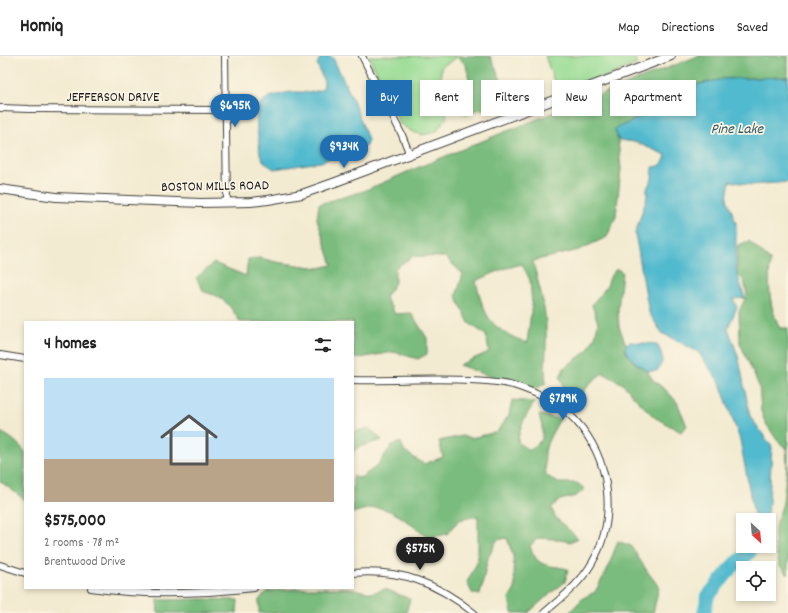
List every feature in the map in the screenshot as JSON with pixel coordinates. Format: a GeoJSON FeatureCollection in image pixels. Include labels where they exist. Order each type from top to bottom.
{"type":"FeatureCollection","features":[{"type":"Feature","properties":{"kind":"street"},"geometry":{"type":"LineString","coordinates":[[225,56],[227,202]]}},
{"type":"Feature","properties":{"kind":"street"},"geometry":{"type":"LineString","coordinates":[[362,56],[402,136],[408,150],[408,155]]}},
{"type":"Feature","properties":{"kind":"street","name":"BOSTON MILLS ROAD"},"geometry":{"type":"LineString","coordinates":[[0,189],[36,195],[75,198],[201,203],[251,202],[302,194],[671,56]]}},
{"type":"Feature","properties":{"kind":"street","name":"JEFFERSON DRIVE"},"geometry":{"type":"LineString","coordinates":[[0,108],[44,110],[226,110]]}},
{"type":"Feature","properties":{"kind":"street"},"geometry":{"type":"LineString","coordinates":[[0,355],[24,359]]}},
{"type":"Feature","properties":{"kind":"street"},"geometry":{"type":"LineString","coordinates":[[354,380],[454,379],[496,382],[512,385],[544,398],[560,407],[575,420],[587,435],[602,464],[606,480],[608,504],[604,531],[592,562],[584,575],[544,613]]}},
{"type":"Feature","properties":{"kind":"street"},"geometry":{"type":"LineString","coordinates":[[0,565],[24,573]]}},
{"type":"Feature","properties":{"kind":"street"},"geometry":{"type":"LineString","coordinates":[[354,573],[368,572],[394,574],[415,579],[435,586],[474,613]]}},
{"type":"Feature","properties":{"kind":"street"},"geometry":{"type":"LineString","coordinates":[[99,589],[123,592],[206,592],[242,589]]}},
{"type":"Feature","properties":{"kind":"green space"},"geometry":{"type":"Polygon","coordinates":[[[369,56],[459,56],[441,67],[441,80],[420,80],[420,116],[447,116],[436,132],[422,135],[413,132],[400,124],[396,116],[412,116],[412,80],[380,80],[369,56]]]}},
{"type":"Feature","properties":{"kind":"green space"},"geometry":{"type":"Polygon","coordinates":[[[490,56],[501,80],[481,80],[481,109],[473,111],[473,80],[468,80],[466,65],[458,57],[490,56]]]}},
{"type":"Feature","properties":{"kind":"green space"},"geometry":{"type":"Polygon","coordinates":[[[545,56],[633,56],[638,64],[597,80],[554,80],[545,56]]]}},
{"type":"Feature","properties":{"kind":"green space"},"geometry":{"type":"Polygon","coordinates":[[[698,56],[788,56],[788,77],[723,79],[696,85],[696,80],[637,80],[698,56]]]}},
{"type":"Feature","properties":{"kind":"green space"},"geometry":{"type":"Polygon","coordinates":[[[610,91],[610,116],[643,116],[615,129],[618,140],[621,169],[616,216],[607,237],[579,250],[533,261],[546,320],[546,383],[536,389],[497,379],[459,365],[489,352],[486,335],[469,323],[456,296],[463,274],[445,257],[413,256],[395,268],[395,283],[385,297],[395,314],[411,313],[427,338],[427,354],[418,359],[394,352],[354,359],[354,321],[239,321],[233,310],[225,302],[217,296],[204,292],[196,278],[214,263],[246,276],[248,259],[260,258],[276,262],[319,268],[332,265],[317,219],[319,204],[364,191],[552,113],[552,116],[602,116],[602,94],[610,91]],[[522,264],[503,269],[476,281],[482,304],[491,321],[505,333],[527,343],[532,305],[530,280],[522,264]]]}},
{"type":"Feature","properties":{"kind":"green space"},"geometry":{"type":"Polygon","coordinates":[[[749,241],[770,260],[770,295],[773,311],[780,328],[788,328],[788,575],[779,565],[776,551],[776,524],[783,503],[787,464],[786,449],[777,440],[765,422],[761,411],[759,386],[740,343],[739,311],[747,295],[744,281],[737,274],[738,245],[749,241]]]}},
{"type":"Feature","properties":{"kind":"green space"},"geometry":{"type":"Polygon","coordinates":[[[617,269],[622,272],[618,310],[619,327],[626,344],[625,350],[635,363],[647,371],[653,380],[667,391],[677,402],[687,426],[681,432],[654,417],[623,384],[603,373],[591,382],[583,393],[574,394],[564,388],[560,378],[564,368],[587,351],[595,337],[598,323],[592,305],[606,287],[612,274],[617,269]]]}},
{"type":"Feature","properties":{"kind":"green space"},"geometry":{"type":"Polygon","coordinates":[[[512,400],[535,402],[523,422],[518,437],[518,443],[529,450],[542,440],[542,426],[539,415],[560,419],[545,451],[546,475],[558,483],[577,483],[585,489],[576,496],[560,500],[551,508],[556,518],[578,538],[570,542],[538,538],[530,546],[536,559],[540,562],[549,566],[568,569],[565,582],[528,613],[512,613],[509,599],[515,589],[513,556],[507,538],[497,540],[488,558],[480,595],[472,593],[467,582],[478,561],[478,516],[459,520],[447,534],[428,538],[402,518],[390,511],[380,508],[372,508],[354,513],[354,476],[360,478],[377,466],[392,445],[401,442],[404,451],[424,464],[443,457],[439,441],[462,436],[471,438],[497,432],[509,415],[512,400]]]}},
{"type":"Feature","properties":{"kind":"green space"},"geometry":{"type":"Polygon","coordinates":[[[369,428],[382,440],[359,447],[354,451],[354,432],[369,428]]]}},
{"type":"Feature","properties":{"kind":"green space"},"geometry":{"type":"Polygon","coordinates":[[[0,432],[14,440],[24,451],[24,499],[0,481],[0,432]]]}},
{"type":"Feature","properties":{"kind":"green space"},"geometry":{"type":"Polygon","coordinates":[[[618,541],[631,546],[659,587],[653,613],[569,613],[583,598],[595,592],[607,570],[618,541]]]}},
{"type":"Feature","properties":{"kind":"green space"},"geometry":{"type":"Polygon","coordinates":[[[296,589],[354,589],[372,593],[385,589],[410,599],[406,613],[259,613],[259,600],[267,591],[296,589]]]}},
{"type":"Feature","properties":{"kind":"green space"},"geometry":{"type":"Polygon","coordinates":[[[157,600],[238,600],[237,613],[158,613],[157,600]]]}},
{"type":"Feature","properties":{"kind":"water"},"geometry":{"type":"Polygon","coordinates":[[[330,56],[333,58],[354,102],[368,140],[366,146],[346,155],[321,162],[274,169],[264,162],[260,155],[256,121],[260,105],[269,97],[289,92],[312,92],[323,89],[324,82],[317,64],[320,58],[330,56]]]}},
{"type":"Feature","properties":{"kind":"water","name":"Pine Lake"},"geometry":{"type":"Polygon","coordinates":[[[788,77],[788,182],[751,185],[730,181],[727,198],[736,223],[736,270],[745,298],[733,299],[737,307],[728,328],[739,359],[750,416],[772,447],[768,513],[754,513],[740,440],[720,383],[698,352],[662,333],[649,313],[635,233],[647,197],[647,188],[652,179],[653,167],[662,164],[666,155],[635,142],[618,140],[615,129],[643,116],[696,116],[696,85],[723,79],[788,77]]]}},
{"type":"Feature","properties":{"kind":"water"},"geometry":{"type":"Polygon","coordinates":[[[630,342],[657,344],[661,352],[662,361],[657,371],[647,371],[628,355],[625,350],[626,344],[630,342]]]}},
{"type":"Feature","properties":{"kind":"waterway"},"geometry":{"type":"LineString","coordinates":[[704,613],[708,596],[733,566],[749,553]]}}]}
